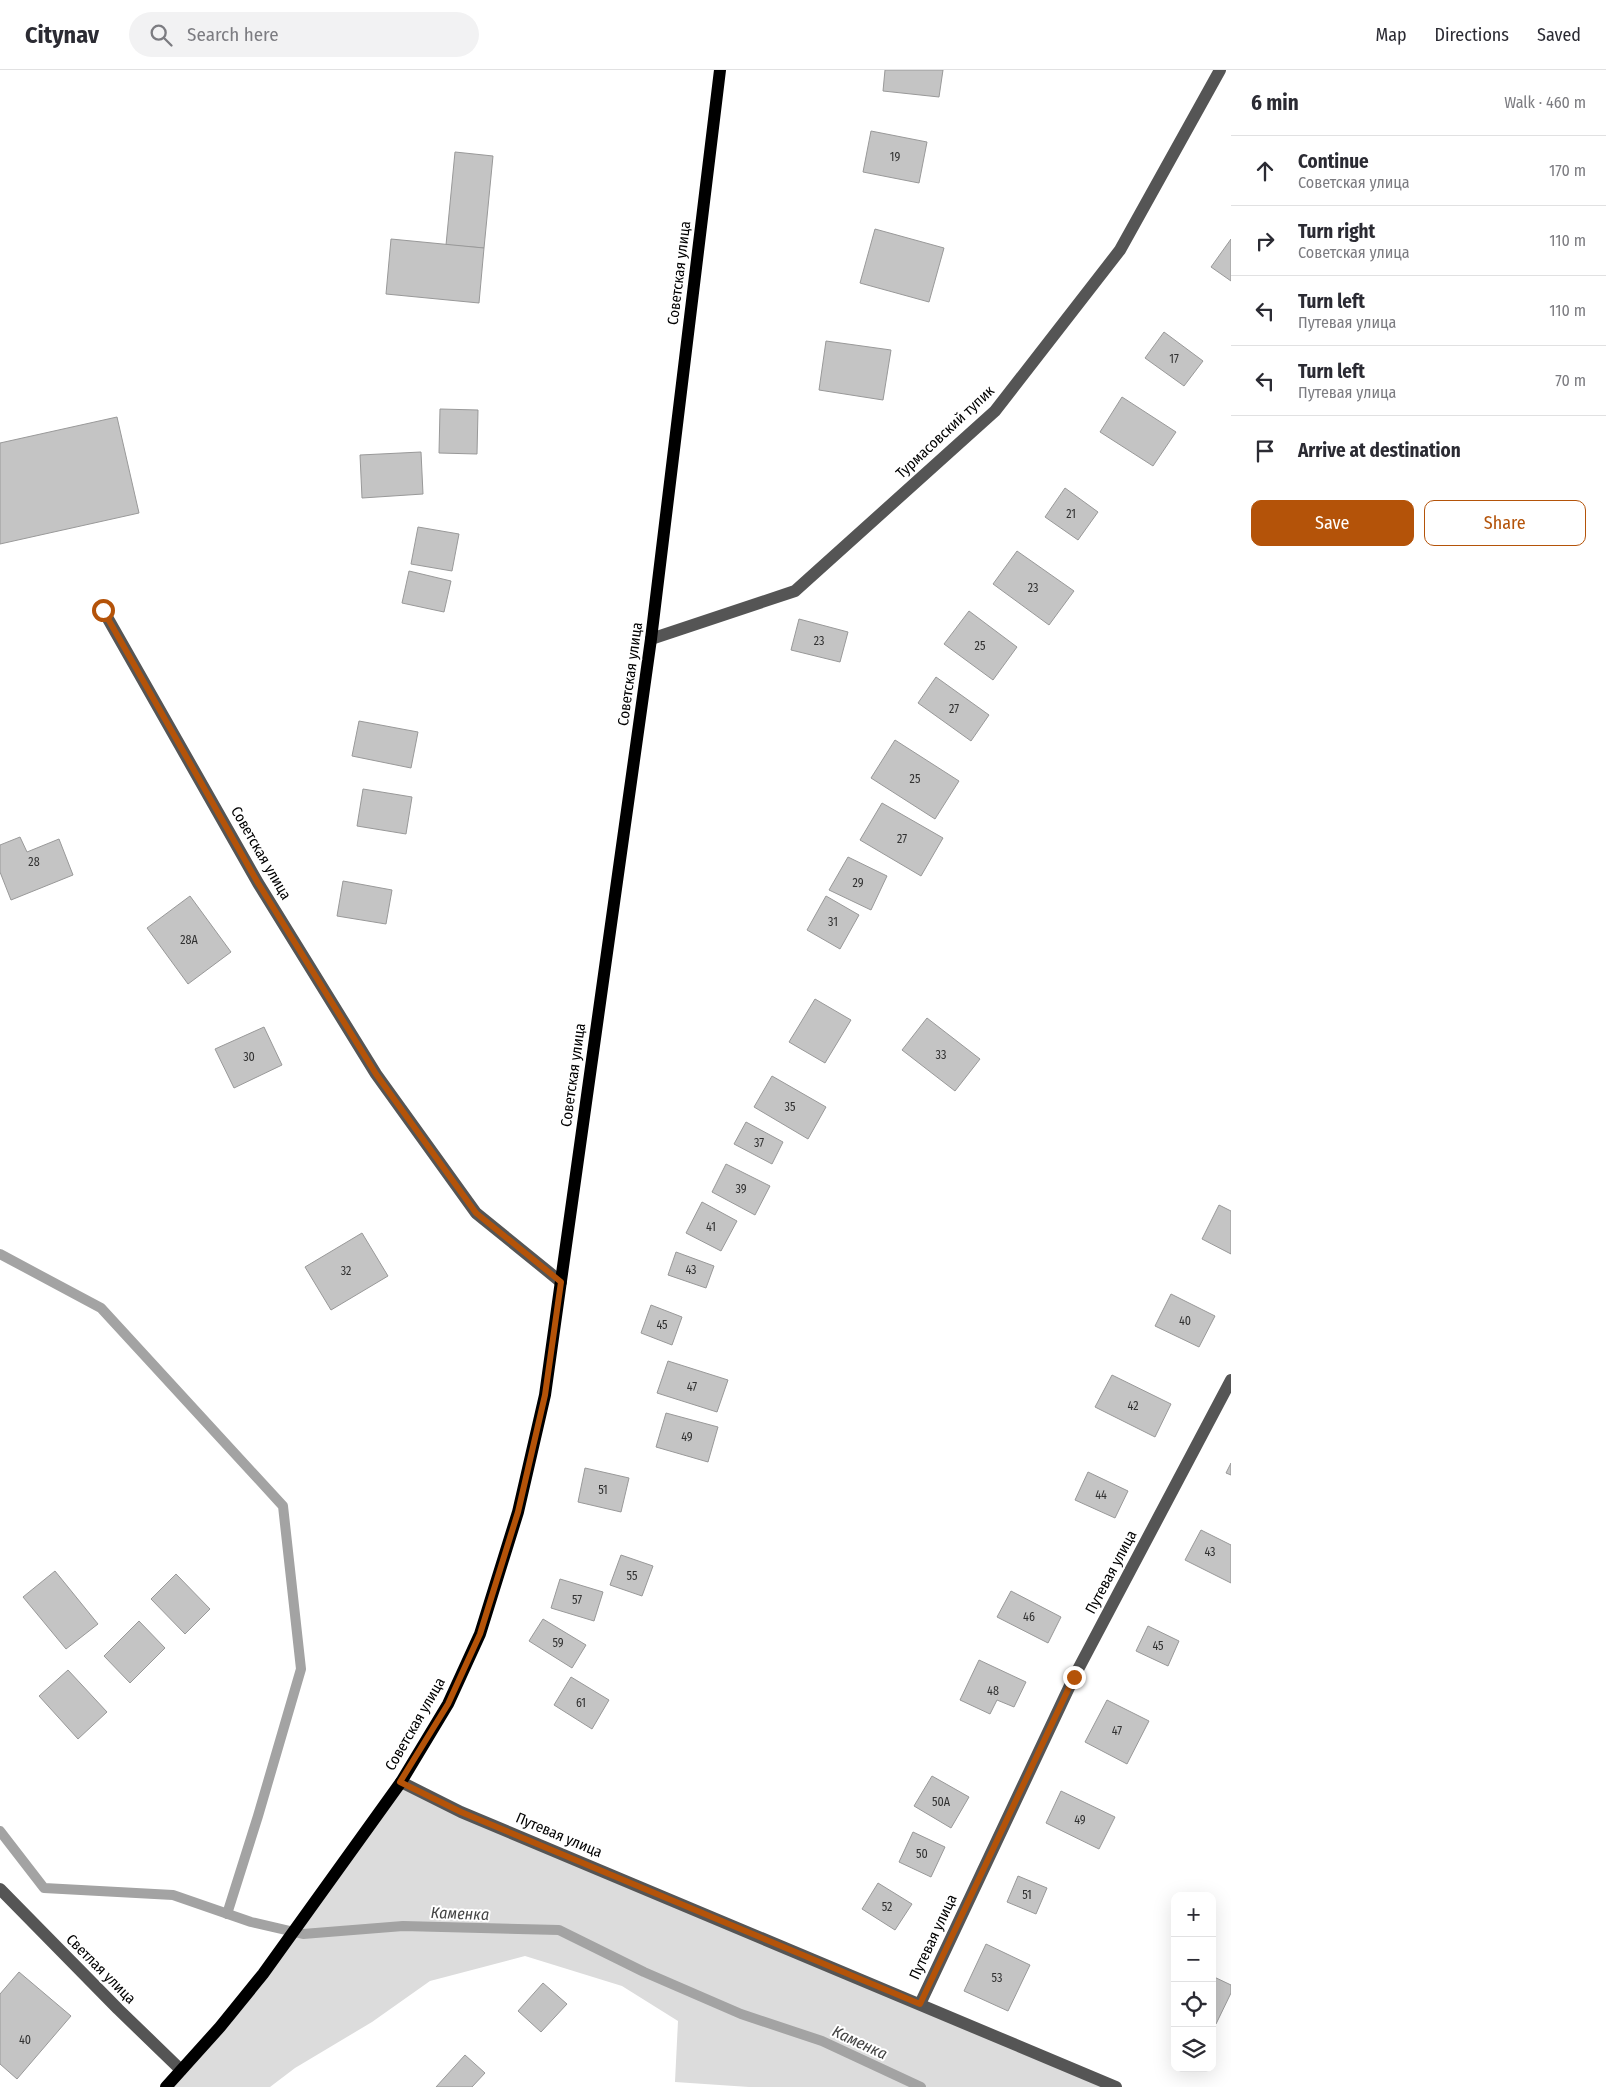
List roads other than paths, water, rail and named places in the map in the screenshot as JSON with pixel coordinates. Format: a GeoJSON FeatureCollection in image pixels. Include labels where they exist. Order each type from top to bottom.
{"type":"FeatureCollection","features":[{"type":"Feature","properties":{"kind":"main road","name":"Советская улица"},"geometry":{"type":"LineString","coordinates":[[166,2087],[220,2027],[263,1974],[400,1782],[448,1704],[480,1634],[520,1502],[545,1395],[651,639],[720,70]]}},
{"type":"Feature","properties":{"kind":"street","name":"Турмасовский тупик"},"geometry":{"type":"LineString","coordinates":[[651,639],[795,591],[995,411],[1120,250],[1220,70]]}},
{"type":"Feature","properties":{"kind":"street","name":"Советская улица"},"geometry":{"type":"LineString","coordinates":[[103,610],[258,883],[376,1074],[476,1213],[561,1282]]}},
{"type":"Feature","properties":{"kind":"street","name":"Путевая улица"},"geometry":{"type":"LineString","coordinates":[[400,1782],[470,1816],[920,2004],[1074,1677],[1231,1380]]}},
{"type":"Feature","properties":{"kind":"street","name":"Светлая улица"},"geometry":{"type":"LineString","coordinates":[[0,1889],[181,2070]]}},
{"type":"Feature","properties":{"kind":"street"},"geometry":{"type":"LineString","coordinates":[[920,2004],[1116,2087]]}},
{"type":"Feature","properties":{"kind":"waterway"},"geometry":{"type":"LineString","coordinates":[[0,1254],[101,1308],[283,1506],[301,1669],[227,1914]]}},
{"type":"Feature","properties":{"kind":"waterway","name":"Каменка"},"geometry":{"type":"LineString","coordinates":[[0,1831],[44,1888],[173,1895],[251,1922],[303,1934],[403,1926],[559,1930],[644,1972],[741,2014],[822,2041],[921,2087]]}}]}
